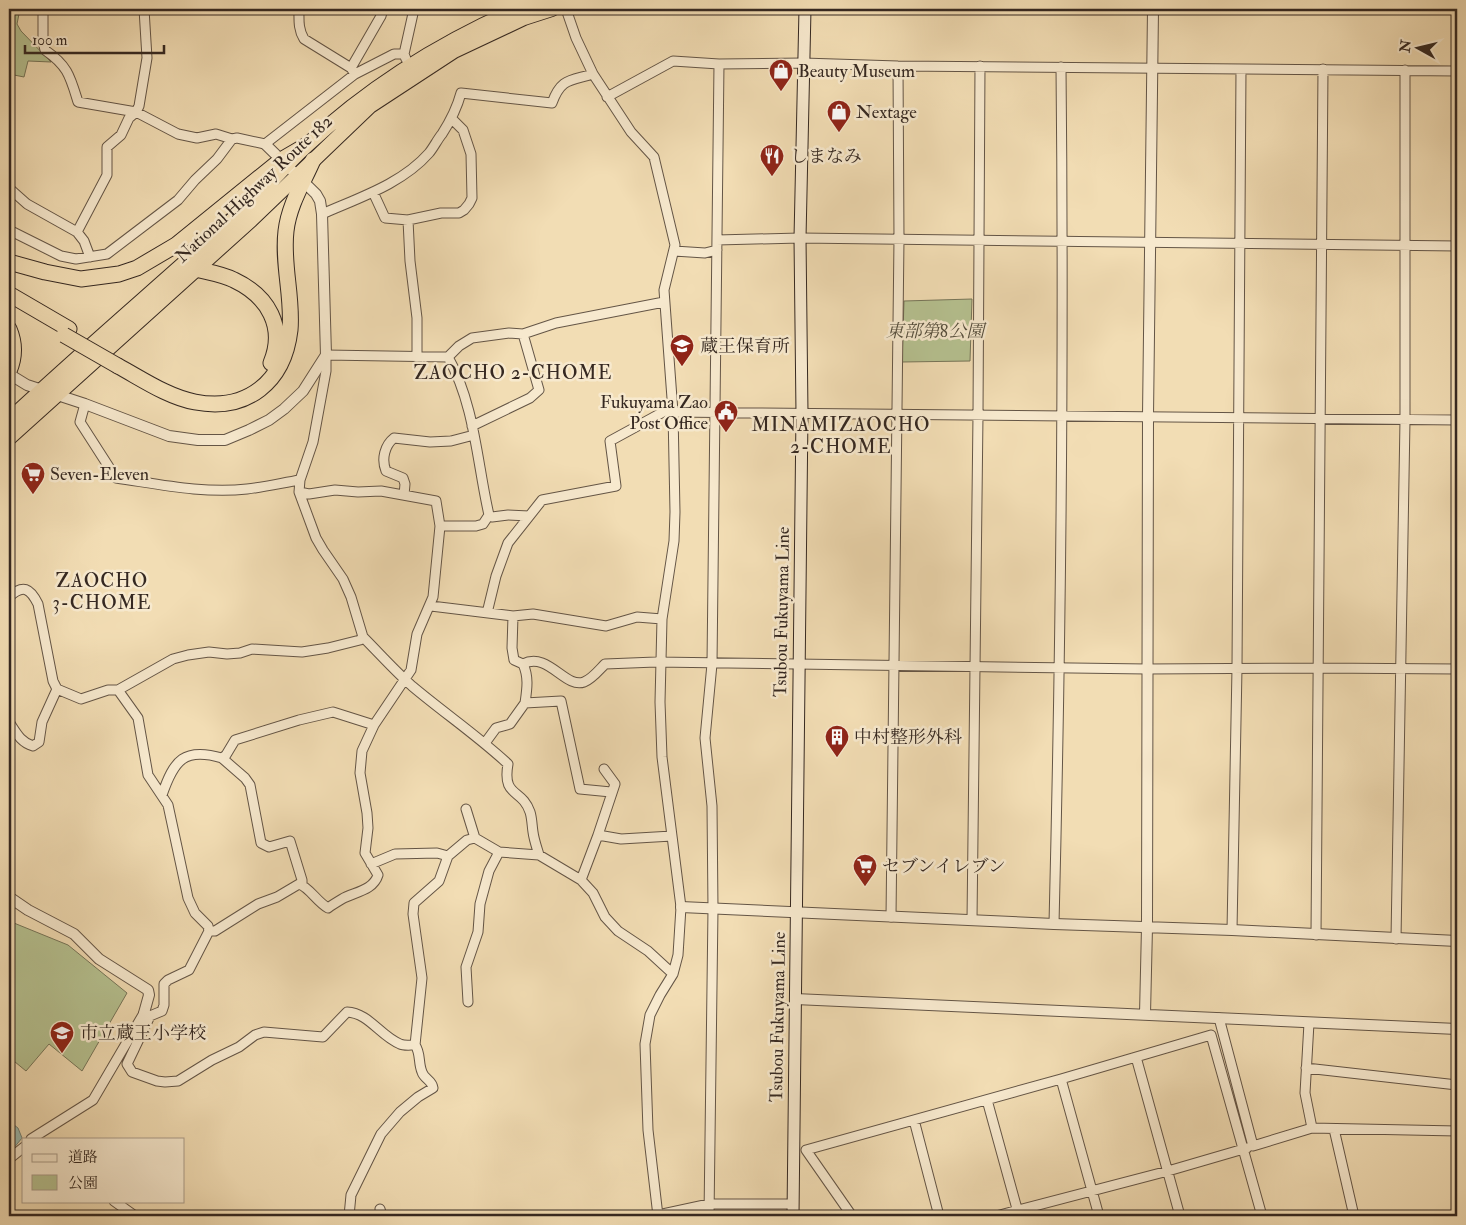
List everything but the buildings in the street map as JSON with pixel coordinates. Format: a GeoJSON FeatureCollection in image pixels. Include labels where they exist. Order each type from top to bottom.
{"type":"FeatureCollection","features":[{"type":"Feature","properties":{"kind":"highway","name":"National Highway Route 182"},"geometry":{"type":"LineString","coordinates":[[305,146],[407,60],[518,9]]}},
{"type":"Feature","properties":{"kind":"highway","name":"National Highway Route 182"},"geometry":{"type":"LineString","coordinates":[[313,160],[370,106],[441,60],[480,38],[524,18],[552,9]]}},
{"type":"Feature","properties":{"kind":"highway"},"geometry":{"type":"LineString","coordinates":[[9,305],[66,332],[121,363],[161,389],[193,402],[228,403],[256,393],[276,373],[285,353],[290,320],[285,253],[286,230],[293,202],[292,171],[305,146]]}},
{"type":"Feature","properties":{"kind":"highway"},"geometry":{"type":"LineString","coordinates":[[9,262],[44,272],[81,279],[119,274],[137,268],[292,171],[313,160]]}},
{"type":"Feature","properties":{"kind":"highway","name":"National Highway Route 182"},"geometry":{"type":"LineString","coordinates":[[9,438],[251,220],[292,171]]}},
{"type":"Feature","properties":{"kind":"highway","name":"National Highway Route 182"},"geometry":{"type":"LineString","coordinates":[[9,420],[241,212],[292,171]]}},
{"type":"Feature","properties":{"kind":"highway"},"geometry":{"type":"LineString","coordinates":[[121,363],[178,387],[203,393],[227,395],[240,391],[261,378],[269,368],[276,351],[277,332],[267,305],[257,294],[232,279],[196,269]]}},
{"type":"Feature","properties":{"kind":"highway"},"geometry":{"type":"LineString","coordinates":[[9,294],[66,332]]}},
{"type":"Feature","properties":{"kind":"highway"},"geometry":{"type":"LineString","coordinates":[[9,372],[14,353],[14,342],[10,332]]}},
{"type":"Feature","properties":{"kind":"main road","name":"Tsubou Fukuyama Line"},"geometry":{"type":"LineString","coordinates":[[793,1216],[802,413],[800,238],[805,9]]}},
{"type":"Feature","properties":{"kind":"street"},"geometry":{"type":"LineString","coordinates":[[43,9],[43,42],[45,50],[56,57],[70,75],[78,102],[136,112],[178,134],[197,138],[216,134],[232,139],[237,138],[265,144],[316,194],[320,201],[322,214],[326,371],[313,442],[300,480],[299,492],[316,538],[343,579],[352,597],[363,637],[406,679],[508,764],[506,778],[508,786],[525,803],[530,812],[533,835],[539,856]]}},
{"type":"Feature","properties":{"kind":"street"},"geometry":{"type":"LineString","coordinates":[[77,232],[107,175],[107,147],[121,135],[129,118],[136,112],[139,106],[147,58],[144,9]]}},
{"type":"Feature","properties":{"kind":"street"},"geometry":{"type":"LineString","coordinates":[[299,9],[300,33],[304,39],[353,71]]}},
{"type":"Feature","properties":{"kind":"street"},"geometry":{"type":"LineString","coordinates":[[353,71],[383,9]]}},
{"type":"Feature","properties":{"kind":"street"},"geometry":{"type":"LineString","coordinates":[[265,144],[353,71],[394,54],[407,60],[414,9]]}},
{"type":"Feature","properties":{"kind":"street"},"geometry":{"type":"LineString","coordinates":[[566,9],[576,38],[607,98],[631,132],[654,157],[674,240],[674,251],[665,283],[664,302],[674,412],[675,512],[674,542],[662,619],[660,702],[662,757],[681,907],[678,955],[673,974],[660,994],[650,1016],[645,1044],[648,1130],[658,1216],[709,1204],[793,1204]]}},
{"type":"Feature","properties":{"kind":"street"},"geometry":{"type":"LineString","coordinates":[[1145,1014],[1147,927],[1148,416],[1153,9]]}},
{"type":"Feature","properties":{"kind":"street"},"geometry":{"type":"LineString","coordinates":[[607,98],[672,62],[1457,71]]}},
{"type":"Feature","properties":{"kind":"street"},"geometry":{"type":"LineString","coordinates":[[709,1216],[713,909],[712,806],[705,738],[712,664],[720,64]]}},
{"type":"Feature","properties":{"kind":"street"},"geometry":{"type":"LineString","coordinates":[[891,917],[899,239],[898,66]]}},
{"type":"Feature","properties":{"kind":"street"},"geometry":{"type":"LineString","coordinates":[[972,920],[980,66]]}},
{"type":"Feature","properties":{"kind":"street"},"geometry":{"type":"LineString","coordinates":[[1054,924],[1060,668],[1063,241],[1061,66]]}},
{"type":"Feature","properties":{"kind":"street"},"geometry":{"type":"LineString","coordinates":[[1232,930],[1237,668],[1237,418],[1241,69]]}},
{"type":"Feature","properties":{"kind":"street"},"geometry":{"type":"LineString","coordinates":[[1316,935],[1323,69]]}},
{"type":"Feature","properties":{"kind":"street"},"geometry":{"type":"LineString","coordinates":[[1396,939],[1405,420],[1405,70]]}},
{"type":"Feature","properties":{"kind":"street"},"geometry":{"type":"LineString","coordinates":[[322,214],[373,192],[401,177],[419,162],[429,153],[452,119],[461,92],[552,103],[556,92],[562,84],[593,74]]}},
{"type":"Feature","properties":{"kind":"street"},"geometry":{"type":"LineString","coordinates":[[373,192],[385,218],[408,220],[441,213],[459,213],[464,210],[472,198],[471,154],[463,130],[452,119]]}},
{"type":"Feature","properties":{"kind":"street"},"geometry":{"type":"LineString","coordinates":[[9,230],[61,256],[76,259],[107,254],[178,200],[217,159],[232,139]]}},
{"type":"Feature","properties":{"kind":"street"},"geometry":{"type":"LineString","coordinates":[[9,188],[27,204],[77,232],[84,241],[90,258]]}},
{"type":"Feature","properties":{"kind":"street"},"geometry":{"type":"LineString","coordinates":[[408,220],[410,261],[417,318],[417,357]]}},
{"type":"Feature","properties":{"kind":"street"},"geometry":{"type":"LineString","coordinates":[[717,240],[800,238],[1457,246]]}},
{"type":"Feature","properties":{"kind":"street"},"geometry":{"type":"LineString","coordinates":[[674,251],[705,253],[717,250]]}},
{"type":"Feature","properties":{"kind":"street"},"geometry":{"type":"LineString","coordinates":[[326,355],[448,358],[459,346],[472,338],[509,333],[523,334],[556,323],[664,302]]}},
{"type":"Feature","properties":{"kind":"street"},"geometry":{"type":"LineString","coordinates":[[404,496],[406,484],[403,478],[386,471],[384,466],[385,449],[394,438],[430,442],[451,440],[530,398],[539,390],[523,334]]}},
{"type":"Feature","properties":{"kind":"street"},"geometry":{"type":"LineString","coordinates":[[9,372],[27,385],[85,404],[169,436],[198,440],[225,440],[262,424],[284,409],[303,391],[326,355]]}},
{"type":"Feature","properties":{"kind":"street"},"geometry":{"type":"LineString","coordinates":[[440,526],[476,526],[482,524],[489,515],[473,430],[457,373],[448,358]]}},
{"type":"Feature","properties":{"kind":"street"},"geometry":{"type":"LineString","coordinates":[[85,404],[80,422],[116,478],[198,489],[226,490],[246,490],[300,480]]}},
{"type":"Feature","properties":{"kind":"street"},"geometry":{"type":"LineString","coordinates":[[487,613],[496,576],[508,543],[542,500],[616,486],[610,441],[664,411],[1457,420]]}},
{"type":"Feature","properties":{"kind":"street"},"geometry":{"type":"LineString","coordinates":[[209,931],[215,931],[258,904],[277,897],[299,884],[308,889],[319,903],[328,908],[343,898],[359,893],[376,881],[378,875],[365,853],[367,813],[360,773],[362,751],[374,725],[411,670],[417,634],[434,597],[440,526],[436,501],[381,492],[335,490],[309,494],[299,492]]}},
{"type":"Feature","properties":{"kind":"street"},"geometry":{"type":"LineString","coordinates":[[489,515],[492,517],[508,515],[529,516]]}},
{"type":"Feature","properties":{"kind":"street"},"geometry":{"type":"LineString","coordinates":[[9,597],[15,591],[23,589],[33,593],[38,604],[53,680],[57,689],[81,699],[108,690],[118,690],[173,659],[188,655],[209,652],[240,653],[252,649],[302,652],[328,648],[360,640],[363,637]]}},
{"type":"Feature","properties":{"kind":"street"},"geometry":{"type":"LineString","coordinates":[[431,606],[513,616],[533,614],[606,626],[637,617],[662,619]]}},
{"type":"Feature","properties":{"kind":"street"},"geometry":{"type":"LineString","coordinates":[[485,743],[496,728],[510,724],[525,703],[528,686],[526,670],[523,664],[514,660],[512,648],[513,616]]}},
{"type":"Feature","properties":{"kind":"street"},"geometry":{"type":"LineString","coordinates":[[523,664],[527,662],[543,662],[575,683],[582,683],[589,679],[605,664],[662,663],[1147,669],[1318,668],[1457,670]]}},
{"type":"Feature","properties":{"kind":"street"},"geometry":{"type":"LineString","coordinates":[[9,722],[25,743],[33,746],[39,742],[42,722],[57,689]]}},
{"type":"Feature","properties":{"kind":"street"},"geometry":{"type":"LineString","coordinates":[[33,1138],[93,1100],[147,1014],[162,1011],[164,984],[188,970],[209,931],[208,926],[195,913],[188,898],[168,805],[148,775],[138,718],[118,690]]}},
{"type":"Feature","properties":{"kind":"street"},"geometry":{"type":"LineString","coordinates":[[525,703],[561,701],[580,789],[611,792]]}},
{"type":"Feature","properties":{"kind":"street"},"geometry":{"type":"LineString","coordinates":[[222,758],[235,740],[299,720],[333,712],[374,725]]}},
{"type":"Feature","properties":{"kind":"street"},"geometry":{"type":"LineString","coordinates":[[162,795],[173,769],[188,756],[204,753],[222,758],[245,778],[250,785],[261,843],[269,847],[290,841],[302,885]]}},
{"type":"Feature","properties":{"kind":"street"},"geometry":{"type":"LineString","coordinates":[[581,880],[615,784],[604,769]]}},
{"type":"Feature","properties":{"kind":"street"},"geometry":{"type":"LineString","coordinates":[[466,809],[475,838],[499,852],[539,856],[581,880],[593,893],[605,917],[618,931],[648,951],[673,974]]}},
{"type":"Feature","properties":{"kind":"street"},"geometry":{"type":"LineString","coordinates":[[598,835],[621,839],[672,836]]}},
{"type":"Feature","properties":{"kind":"street"},"geometry":{"type":"LineString","coordinates":[[349,1216],[352,1195],[381,1134],[400,1112],[418,1097],[433,1088],[432,1083],[422,1073],[418,1049],[415,1044],[422,978],[413,914],[414,903],[439,881],[448,856],[467,840],[475,838]]}},
{"type":"Feature","properties":{"kind":"street"},"geometry":{"type":"LineString","coordinates":[[468,1002],[466,967],[478,932],[480,904],[489,871],[499,852]]}},
{"type":"Feature","properties":{"kind":"street"},"geometry":{"type":"LineString","coordinates":[[371,864],[395,854],[437,853],[448,856]]}},
{"type":"Feature","properties":{"kind":"street"},"geometry":{"type":"LineString","coordinates":[[9,897],[28,910],[74,934],[99,960],[148,990],[147,1014],[127,1064],[132,1072],[165,1082],[178,1081],[212,1060],[239,1047],[255,1035],[264,1032],[323,1037],[346,1012],[364,1017],[391,1039],[402,1045],[415,1044]]}},
{"type":"Feature","properties":{"kind":"street"},"geometry":{"type":"LineString","coordinates":[[681,907],[1457,941]]}},
{"type":"Feature","properties":{"kind":"street"},"geometry":{"type":"LineString","coordinates":[[795,999],[1457,1029]]}},
{"type":"Feature","properties":{"kind":"street"},"geometry":{"type":"LineString","coordinates":[[1219,1018],[1253,1146]]}},
{"type":"Feature","properties":{"kind":"street"},"geometry":{"type":"LineString","coordinates":[[1309,1023],[1305,1094],[1312,1128]]}},
{"type":"Feature","properties":{"kind":"street"},"geometry":{"type":"LineString","coordinates":[[852,1216],[806,1150],[1060,1080],[1212,1035],[1262,1216]]}},
{"type":"Feature","properties":{"kind":"street"},"geometry":{"type":"LineString","coordinates":[[1136,1057],[1180,1216]]}},
{"type":"Feature","properties":{"kind":"street"},"geometry":{"type":"LineString","coordinates":[[1306,1068],[1457,1085]]}},
{"type":"Feature","properties":{"kind":"street"},"geometry":{"type":"LineString","coordinates":[[1060,1080],[1099,1216]]}},
{"type":"Feature","properties":{"kind":"street"},"geometry":{"type":"LineString","coordinates":[[986,1100],[1018,1213]]}},
{"type":"Feature","properties":{"kind":"street"},"geometry":{"type":"LineString","coordinates":[[914,1120],[939,1216]]}},
{"type":"Feature","properties":{"kind":"street"},"geometry":{"type":"LineString","coordinates":[[996,1216],[1018,1213],[1312,1128],[1457,1131]]}},
{"type":"Feature","properties":{"kind":"street"},"geometry":{"type":"LineString","coordinates":[[1334,1129],[1354,1216]]}},
{"type":"Feature","properties":{"kind":"street"},"geometry":{"type":"LineString","coordinates":[[9,1159],[22,1150]]}},
{"type":"Feature","properties":{"kind":"street"},"geometry":{"type":"LineString","coordinates":[[115,1202],[135,1216]]}},
{"type":"Feature","properties":{"kind":"green space"},"geometry":{"type":"Polygon","coordinates":[[[9,9],[20,9],[17,24],[21,31],[51,62],[28,61],[24,77],[9,74],[9,9]]]}},
{"type":"Feature","properties":{"kind":"green space","name":"東部第8公園"},"geometry":{"type":"Polygon","coordinates":[[[972,299],[970,361],[902,362],[904,301],[972,299]]]}},
{"type":"Feature","properties":{"kind":"green space","name":"市立蔵王小学校"},"geometry":{"type":"Polygon","coordinates":[[[9,921],[68,945],[127,993],[82,1071],[49,1044],[26,1071],[9,1057],[9,921]]]}},
{"type":"Feature","properties":{"kind":"water"},"geometry":{"type":"Polygon","coordinates":[[[9,1121],[18,1128],[22,1138],[9,1151],[9,1121]]]}},
{"type":"Feature","properties":{"kind":"place","name":"Beauty Museum"},"geometry":{"type":"Point","coordinates":[781,92]}},
{"type":"Feature","properties":{"kind":"place","name":"Nextage"},"geometry":{"type":"Point","coordinates":[839,133]}},
{"type":"Feature","properties":{"kind":"place","name":"しまなみ"},"geometry":{"type":"Point","coordinates":[772,177]}},
{"type":"Feature","properties":{"kind":"place","name":"蔵王保育所"},"geometry":{"type":"Point","coordinates":[682,367]}},
{"type":"Feature","properties":{"kind":"place","name":"Fukuyama Zao Post Office"},"geometry":{"type":"Point","coordinates":[726,433]}},
{"type":"Feature","properties":{"kind":"place","name":"Seven-Eleven"},"geometry":{"type":"Point","coordinates":[33,495]}},
{"type":"Feature","properties":{"kind":"place","name":"中村整形外科"},"geometry":{"type":"Point","coordinates":[837,758]}},
{"type":"Feature","properties":{"kind":"place","name":"セブンイレブン"},"geometry":{"type":"Point","coordinates":[865,887]}},
{"type":"Feature","properties":{"kind":"place","name":"市立蔵王小学校"},"geometry":{"type":"Point","coordinates":[62,1054]}},
{"type":"Feature","properties":{"kind":"district","name":"ZAOCHO 2-CHOME"},"geometry":{"type":"Point","coordinates":[513,373]}},
{"type":"Feature","properties":{"kind":"district","name":"MINAMIZAOCHO 2-CHOME"},"geometry":{"type":"Point","coordinates":[841,436]}},
{"type":"Feature","properties":{"kind":"district","name":"ZAOCHO 3-CHOME"},"geometry":{"type":"Point","coordinates":[102,592]}}]}
